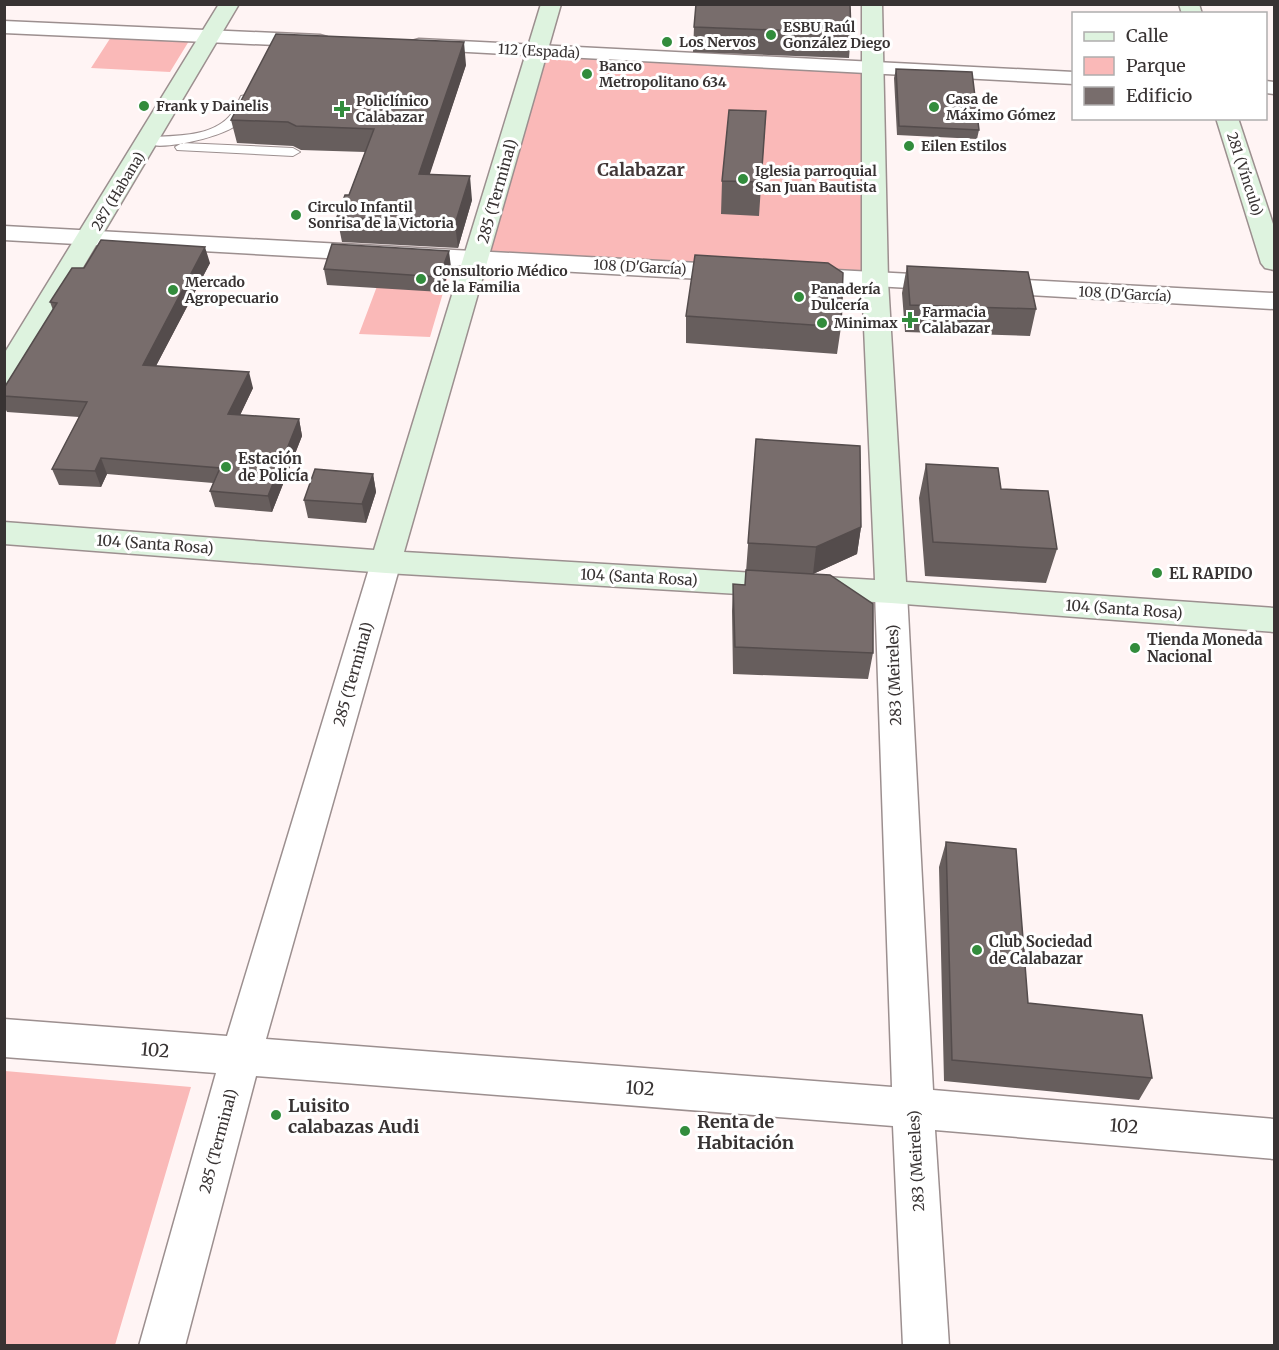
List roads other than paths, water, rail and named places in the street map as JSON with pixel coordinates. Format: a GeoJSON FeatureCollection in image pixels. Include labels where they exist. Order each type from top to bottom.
{"type":"FeatureCollection","features":[{"type":"Feature","properties":{"kind":"street","name":"287 (Habana)"},"geometry":{"type":"LineString","coordinates":[[4,377],[230,4]]}},
{"type":"Feature","properties":{"kind":"street","name":"285 (Terminal)"},"geometry":{"type":"LineString","coordinates":[[162,1346],[241,1057],[551,4]]}},
{"type":"Feature","properties":{"kind":"street","name":"283 (Meireles)"},"geometry":{"type":"LineString","coordinates":[[872,4],[876,281],[913,1108],[926,1346]]}},
{"type":"Feature","properties":{"kind":"street"},"geometry":{"type":"LineString","coordinates":[[4,27],[212,36],[276,44],[338,42]]}},
{"type":"Feature","properties":{"kind":"street","name":"112 (Espada)"},"geometry":{"type":"LineString","coordinates":[[397,44],[1072,78]]}},
{"type":"Feature","properties":{"kind":"street","name":"281 (Vínculo)"},"geometry":{"type":"LineString","coordinates":[[1228,120],[1275,263]]}},
{"type":"Feature","properties":{"kind":"street","name":"108 (D'García)"},"geometry":{"type":"LineString","coordinates":[[4,233],[1275,301]]}},
{"type":"Feature","properties":{"kind":"street","name":"104 (Santa Rosa)"},"geometry":{"type":"LineString","coordinates":[[4,533],[386,562],[891,592],[1275,620]]}},
{"type":"Feature","properties":{"kind":"street","name":"102"},"geometry":{"type":"LineString","coordinates":[[4,1038],[913,1108],[1275,1139]]}},
{"type":"Feature","properties":{"kind":"lane"},"geometry":{"type":"LineString","coordinates":[[147,143],[197,137],[228,124],[236,117],[252,88]]}},
{"type":"Feature","properties":{"kind":"lane"},"geometry":{"type":"LineString","coordinates":[[147,143],[293,152]]}},
{"type":"Feature","properties":{"kind":"place","name":"ESBU Raúl González Diego"},"geometry":{"type":"Point","coordinates":[771,35]}},
{"type":"Feature","properties":{"kind":"place","name":"Los Nervos"},"geometry":{"type":"Point","coordinates":[667,42]}},
{"type":"Feature","properties":{"kind":"place","name":"Banco Metropolitano 634"},"geometry":{"type":"Point","coordinates":[587,74]}},
{"type":"Feature","properties":{"kind":"place","name":"Frank y Dainelis"},"geometry":{"type":"Point","coordinates":[144,106]}},
{"type":"Feature","properties":{"kind":"place","name":"Casa de Máximo Gómez"},"geometry":{"type":"Point","coordinates":[934,107]}},
{"type":"Feature","properties":{"kind":"place","name":"Policlínico Calabazar"},"geometry":{"type":"Point","coordinates":[342,109]}},
{"type":"Feature","properties":{"kind":"place","name":"Eilen Estilos"},"geometry":{"type":"Point","coordinates":[909,146]}},
{"type":"Feature","properties":{"kind":"place","name":"Iglesia parroquial San Juan Bautista"},"geometry":{"type":"Point","coordinates":[743,179]}},
{"type":"Feature","properties":{"kind":"place","name":"Circulo Infantil Sonrisa de la Victoria"},"geometry":{"type":"Point","coordinates":[296,215]}},
{"type":"Feature","properties":{"kind":"place","name":"Consultorio Médico de la Familia"},"geometry":{"type":"Point","coordinates":[421,279]}},
{"type":"Feature","properties":{"kind":"place","name":"Mercado Agropecuario"},"geometry":{"type":"Point","coordinates":[173,290]}},
{"type":"Feature","properties":{"kind":"place","name":"Panadería Dulcería"},"geometry":{"type":"Point","coordinates":[799,297]}},
{"type":"Feature","properties":{"kind":"place","name":"Farmacia Calabazar"},"geometry":{"type":"Point","coordinates":[910,320]}},
{"type":"Feature","properties":{"kind":"place","name":"Minimax"},"geometry":{"type":"Point","coordinates":[822,323]}},
{"type":"Feature","properties":{"kind":"place","name":"Estación de Policía"},"geometry":{"type":"Point","coordinates":[226,467]}},
{"type":"Feature","properties":{"kind":"place","name":"EL RAPIDO"},"geometry":{"type":"Point","coordinates":[1157,573]}},
{"type":"Feature","properties":{"kind":"place","name":"Tienda Moneda Nacional"},"geometry":{"type":"Point","coordinates":[1135,648]}},
{"type":"Feature","properties":{"kind":"place","name":"Club Sociedad de Calabazar"},"geometry":{"type":"Point","coordinates":[977,950]}},
{"type":"Feature","properties":{"kind":"place","name":"Luisito calabazas Audi"},"geometry":{"type":"Point","coordinates":[276,1115]}},
{"type":"Feature","properties":{"kind":"place","name":"Renta de Habitación"},"geometry":{"type":"Point","coordinates":[685,1131]}},
{"type":"Feature","properties":{"kind":"district","name":"Calabazar"},"geometry":{"type":"Point","coordinates":[641,169]}}]}
